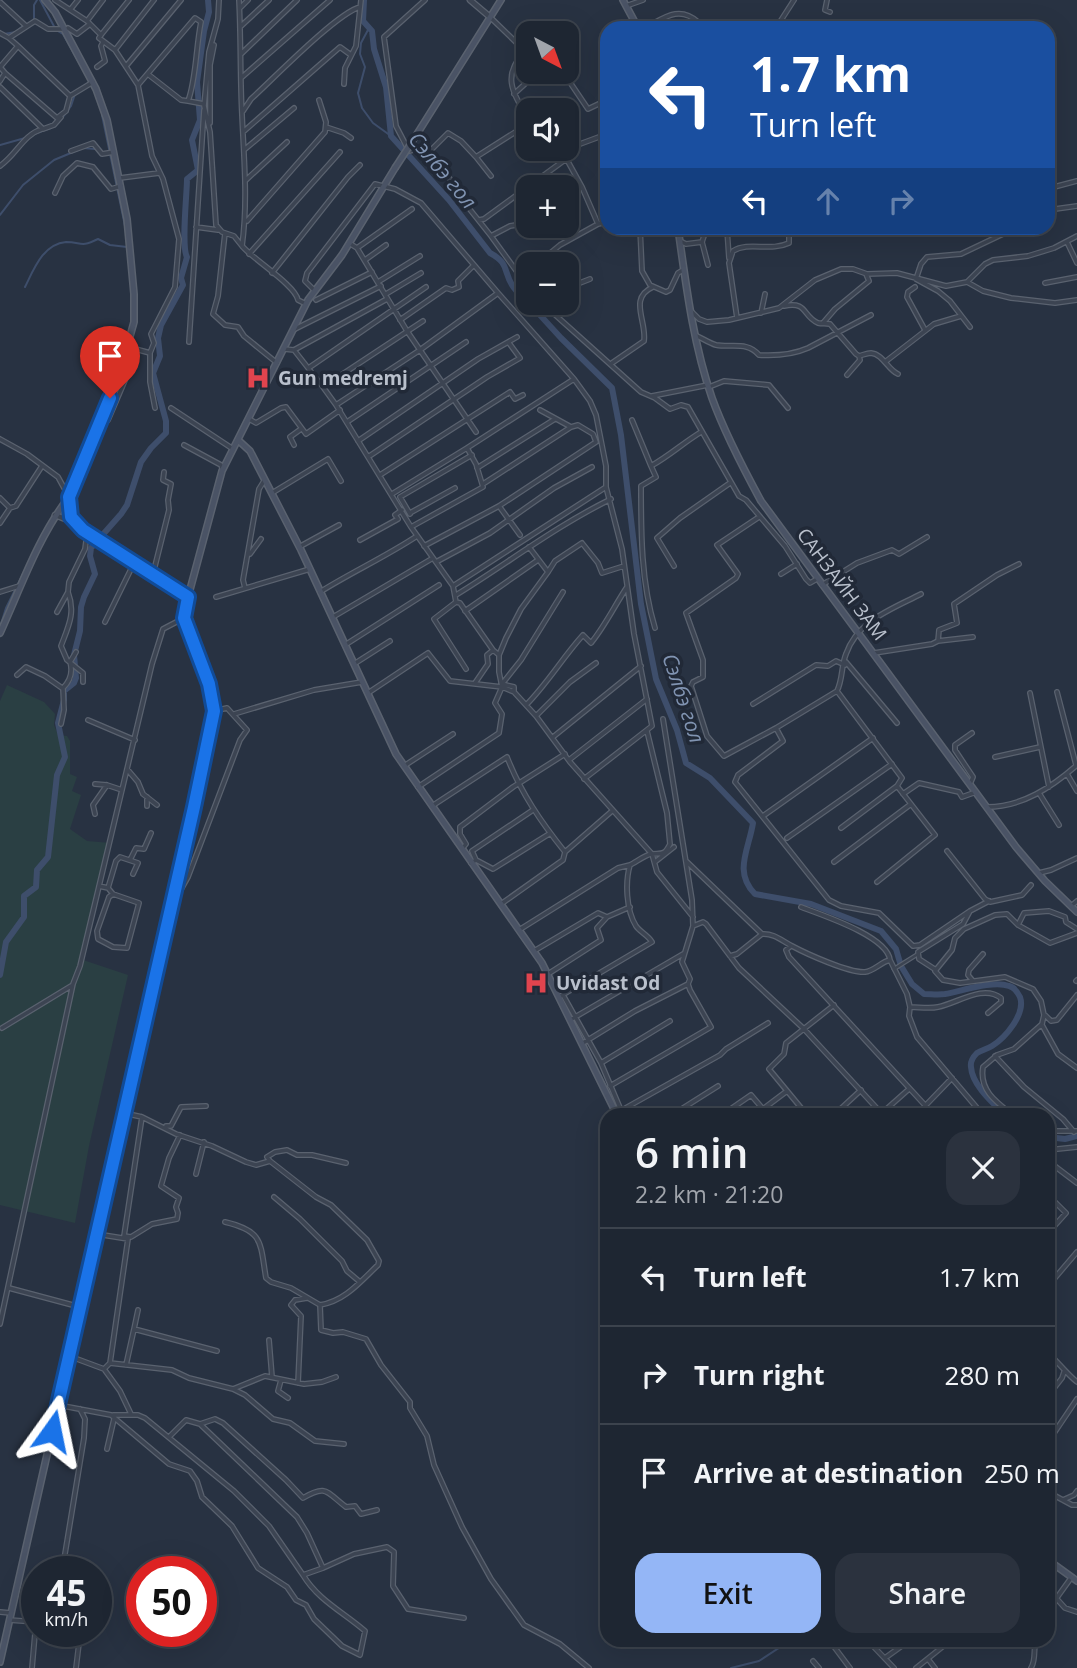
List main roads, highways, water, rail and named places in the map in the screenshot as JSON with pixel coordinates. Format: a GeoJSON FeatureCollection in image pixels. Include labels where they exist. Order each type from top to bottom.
{"type":"FeatureCollection","features":[{"type":"Feature","properties":{"kind":"main road"},"geometry":{"type":"LineString","coordinates":[[0,631],[55,515],[69,497],[118,379],[134,322],[131,248],[118,187],[120,178],[111,152],[103,104],[66,29],[45,0]]}},
{"type":"Feature","properties":{"kind":"main road"},"geometry":{"type":"LineString","coordinates":[[0,1662],[214,711],[209,684],[184,618],[223,470],[314,290],[349,243],[501,0]]}},
{"type":"Feature","properties":{"kind":"main road"},"geometry":{"type":"LineString","coordinates":[[625,3],[634,21]]}},
{"type":"Feature","properties":{"kind":"main road","name":"САНЗАЙН ЗАМ"},"geometry":{"type":"LineString","coordinates":[[679,235],[690,310],[709,386],[733,447],[761,502],[1037,873],[1074,904],[1077,912]]}},
{"type":"Feature","properties":{"kind":"main road"},"geometry":{"type":"LineString","coordinates":[[242,432],[404,766],[534,951],[573,1018],[618,1108]]}},
{"type":"Feature","properties":{"kind":"main road"},"geometry":{"type":"LineString","coordinates":[[238,440],[250,451]]}},
{"type":"Feature","properties":{"kind":"main road"},"geometry":{"type":"LineString","coordinates":[[233,449],[250,451]]}},
{"type":"Feature","properties":{"kind":"main road"},"geometry":{"type":"LineString","coordinates":[[69,497],[69,511],[73,522],[188,597]]}},
{"type":"Feature","properties":{"kind":"main road"},"geometry":{"type":"LineString","coordinates":[[1055,1565],[1074,1579]]}},
{"type":"Feature","properties":{"kind":"waterway"},"geometry":{"type":"LineString","coordinates":[[34,19],[34,5],[37,0]]}},
{"type":"Feature","properties":{"kind":"waterway"},"geometry":{"type":"LineString","coordinates":[[40,0],[56,30],[63,34],[82,68]]}},
{"type":"Feature","properties":{"kind":"waterway"},"geometry":{"type":"LineString","coordinates":[[0,975],[6,942],[24,917],[24,896],[36,887],[37,870],[48,857],[57,775],[65,757],[58,723],[64,691],[76,678],[74,655],[80,631],[81,607],[95,574],[90,556],[91,548],[127,505],[141,462],[166,433],[166,421],[153,373],[160,356],[158,338],[161,325],[183,285],[181,278],[187,257],[184,232],[187,179],[198,170],[192,140],[200,120],[197,82],[209,12],[208,0]]}},
{"type":"Feature","properties":{"kind":"waterway","name":"Сэлбэ гол"},"geometry":{"type":"LineString","coordinates":[[364,0],[363,21],[372,31],[374,49],[386,87],[391,136],[449,200],[490,253],[500,260],[516,290]]}},
{"type":"Feature","properties":{"kind":"waterway"},"geometry":{"type":"LineString","coordinates":[[4,34],[16,32],[24,25]]}},
{"type":"Feature","properties":{"kind":"waterway"},"geometry":{"type":"LineString","coordinates":[[369,28],[361,43],[360,54],[365,67],[358,93],[362,108],[373,123],[391,136]]}},
{"type":"Feature","properties":{"kind":"waterway"},"geometry":{"type":"LineString","coordinates":[[63,117],[75,94]]}},
{"type":"Feature","properties":{"kind":"waterway"},"geometry":{"type":"LineString","coordinates":[[102,115],[125,226]]}},
{"type":"Feature","properties":{"kind":"waterway"},"geometry":{"type":"LineString","coordinates":[[34,134],[51,128]]}},
{"type":"Feature","properties":{"kind":"waterway"},"geometry":{"type":"LineString","coordinates":[[0,145],[25,138]]}},
{"type":"Feature","properties":{"kind":"waterway"},"geometry":{"type":"LineString","coordinates":[[83,148],[95,149]]}},
{"type":"Feature","properties":{"kind":"waterway"},"geometry":{"type":"LineString","coordinates":[[0,215],[23,185],[54,160],[78,150]]}},
{"type":"Feature","properties":{"kind":"waterway"},"geometry":{"type":"LineString","coordinates":[[25,287],[40,258],[58,244],[84,244],[98,239],[110,245],[127,247]]}},
{"type":"Feature","properties":{"kind":"waterway","name":"Сэлбэ гол"},"geometry":{"type":"LineString","coordinates":[[540,315],[612,388],[621,435],[641,604],[656,679],[677,730],[686,763],[710,778],[753,823],[744,860],[748,886],[755,894],[811,904],[881,931],[896,949],[901,966],[912,984],[924,994],[945,994],[995,984],[1014,989],[1021,1004],[1017,1018],[997,1042],[977,1053],[971,1065],[972,1074],[979,1087],[998,1108]]}},
{"type":"Feature","properties":{"kind":"waterway"},"geometry":{"type":"LineString","coordinates":[[1,624],[23,574]]}},
{"type":"Feature","properties":{"kind":"waterway","name":"Сэлбэ гол"},"geometry":{"type":"LineString","coordinates":[[1055,1138],[1077,1136]]}},
{"type":"Feature","properties":{"kind":"waterway"},"geometry":{"type":"LineString","coordinates":[[731,1668],[759,1661],[780,1647]]}},
{"type":"Feature","properties":{"kind":"place","name":"Gun medremj"},"geometry":{"type":"Point","coordinates":[258,378]}},
{"type":"Feature","properties":{"kind":"place","name":"Uvidast Od"},"geometry":{"type":"Point","coordinates":[536,983]}}]}
